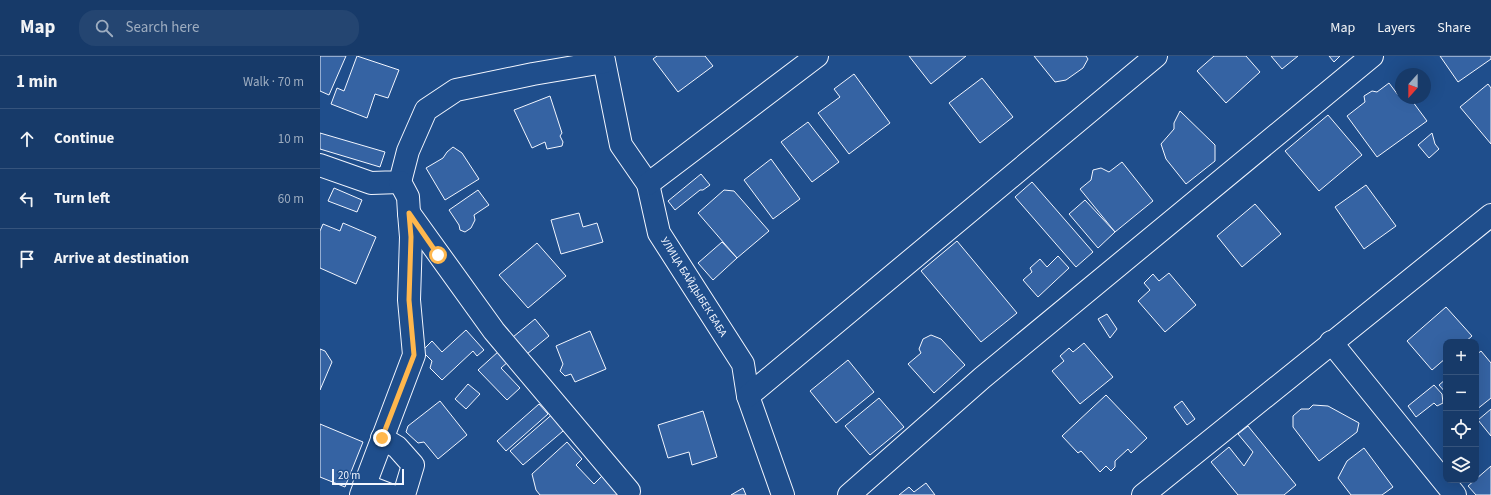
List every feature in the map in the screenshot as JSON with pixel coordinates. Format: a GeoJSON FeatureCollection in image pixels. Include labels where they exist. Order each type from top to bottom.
{"type":"FeatureCollection","features":[{"type":"Feature","properties":{"kind":"street"},"geometry":{"type":"LineString","coordinates":[[648,184],[817,56]]}},
{"type":"Feature","properties":{"kind":"street"},"geometry":{"type":"LineString","coordinates":[[748,396],[1156,56]]}},
{"type":"Feature","properties":{"kind":"street"},"geometry":{"type":"LineString","coordinates":[[849,495],[982,378],[1372,56]]}},
{"type":"Feature","properties":{"kind":"street"},"geometry":{"type":"LineString","coordinates":[[390,495],[362,490],[414,355],[409,300],[411,237],[408,197],[400,182],[408,151],[426,110],[456,90],[603,59]]}},
{"type":"Feature","properties":{"kind":"street","name":"УЛИЦА БАЙДЫБЕК БАБА"},"geometry":{"type":"LineString","coordinates":[[603,59],[621,144],[648,184],[659,233],[743,364],[748,396],[783,495]]}},
{"type":"Feature","properties":{"kind":"street"},"geometry":{"type":"LineString","coordinates":[[320,164],[371,183],[400,182]]}},
{"type":"Feature","properties":{"kind":"street"},"geometry":{"type":"LineString","coordinates":[[409,213],[494,331],[629,491]]}},
{"type":"Feature","properties":{"kind":"street"},"geometry":{"type":"LineString","coordinates":[[1145,494],[1331,342],[1491,215]]}},
{"type":"Feature","properties":{"kind":"street"},"geometry":{"type":"LineString","coordinates":[[1331,342],[1455,495]]}},
{"type":"Feature","properties":{"kind":"street"},"geometry":{"type":"LineString","coordinates":[[382,438],[397,446],[413,465],[404,495]]}},
{"type":"Feature","properties":{"kind":"building"},"geometry":{"type":"Polygon","coordinates":[[[320,56],[346,56],[329,95],[320,91],[320,56]]]}},
{"type":"Feature","properties":{"kind":"building"},"geometry":{"type":"Polygon","coordinates":[[[357,56],[399,70],[388,98],[375,94],[367,118],[331,104],[337,88],[344,91],[357,56]]]}},
{"type":"Feature","properties":{"kind":"building"},"geometry":{"type":"Polygon","coordinates":[[[657,56],[705,56],[713,66],[678,92],[653,59],[657,56]]]}},
{"type":"Feature","properties":{"kind":"building"},"geometry":{"type":"Polygon","coordinates":[[[909,56],[966,56],[931,84],[909,56]]]}},
{"type":"Feature","properties":{"kind":"building"},"geometry":{"type":"Polygon","coordinates":[[[1034,56],[1086,56],[1088,59],[1083,68],[1066,80],[1055,82],[1034,56]]]}},
{"type":"Feature","properties":{"kind":"building"},"geometry":{"type":"Polygon","coordinates":[[[1214,56],[1246,56],[1260,72],[1226,103],[1197,71],[1214,56]]]}},
{"type":"Feature","properties":{"kind":"building"},"geometry":{"type":"Polygon","coordinates":[[[1271,56],[1298,56],[1282,69],[1271,56]]]}},
{"type":"Feature","properties":{"kind":"building"},"geometry":{"type":"Polygon","coordinates":[[[1329,56],[1340,56],[1334,62],[1329,56]]]}},
{"type":"Feature","properties":{"kind":"building"},"geometry":{"type":"Polygon","coordinates":[[[1440,56],[1491,56],[1491,59],[1458,82],[1440,56]]]}},
{"type":"Feature","properties":{"kind":"building"},"geometry":{"type":"Polygon","coordinates":[[[854,74],[890,123],[849,154],[818,113],[840,97],[834,89],[854,74]]]}},
{"type":"Feature","properties":{"kind":"building"},"geometry":{"type":"Polygon","coordinates":[[[982,78],[1013,117],[980,143],[949,103],[982,78]]]}},
{"type":"Feature","properties":{"kind":"building"},"geometry":{"type":"Polygon","coordinates":[[[1389,83],[1395,91],[1395,104],[1414,104],[1427,121],[1377,157],[1347,116],[1365,102],[1364,96],[1372,91],[1377,92],[1389,83]]]}},
{"type":"Feature","properties":{"kind":"building"},"geometry":{"type":"Polygon","coordinates":[[[1488,84],[1491,88],[1491,144],[1460,107],[1488,84]]]}},
{"type":"Feature","properties":{"kind":"building"},"geometry":{"type":"Polygon","coordinates":[[[550,96],[562,133],[560,136],[563,142],[562,146],[547,149],[545,142],[532,148],[514,110],[550,96]]]}},
{"type":"Feature","properties":{"kind":"building"},"geometry":{"type":"Polygon","coordinates":[[[1180,111],[1215,145],[1215,161],[1186,184],[1166,159],[1161,144],[1174,129],[1174,123],[1180,111]]]}},
{"type":"Feature","properties":{"kind":"building"},"geometry":{"type":"Polygon","coordinates":[[[1328,115],[1362,155],[1319,191],[1285,151],[1328,115]]]}},
{"type":"Feature","properties":{"kind":"building"},"geometry":{"type":"Polygon","coordinates":[[[808,122],[839,162],[812,182],[781,142],[808,122]]]}},
{"type":"Feature","properties":{"kind":"building"},"geometry":{"type":"Polygon","coordinates":[[[320,133],[385,152],[380,167],[320,149],[320,133]]]}},
{"type":"Feature","properties":{"kind":"building"},"geometry":{"type":"Polygon","coordinates":[[[1432,133],[1435,144],[1439,149],[1429,158],[1418,145],[1432,133]]]}},
{"type":"Feature","properties":{"kind":"building"},"geometry":{"type":"Polygon","coordinates":[[[453,147],[462,153],[479,179],[445,200],[426,168],[443,158],[453,147]]]}},
{"type":"Feature","properties":{"kind":"building"},"geometry":{"type":"Polygon","coordinates":[[[771,159],[800,199],[773,219],[744,180],[771,159]]]}},
{"type":"Feature","properties":{"kind":"building"},"geometry":{"type":"Polygon","coordinates":[[[1122,162],[1153,201],[1115,232],[1080,189],[1091,180],[1093,170],[1101,168],[1109,172],[1122,162]]]}},
{"type":"Feature","properties":{"kind":"building"},"geometry":{"type":"Polygon","coordinates":[[[701,174],[710,185],[703,190],[700,190],[675,210],[668,201],[701,174]]]}},
{"type":"Feature","properties":{"kind":"building"},"geometry":{"type":"Polygon","coordinates":[[[1032,182],[1093,252],[1076,267],[1015,197],[1032,182]]]}},
{"type":"Feature","properties":{"kind":"building"},"geometry":{"type":"Polygon","coordinates":[[[1366,185],[1396,226],[1364,249],[1335,207],[1366,185]]]}},
{"type":"Feature","properties":{"kind":"building"},"geometry":{"type":"Polygon","coordinates":[[[334,188],[362,200],[357,212],[328,201],[334,188]]]}},
{"type":"Feature","properties":{"kind":"building"},"geometry":{"type":"Polygon","coordinates":[[[478,190],[489,205],[474,215],[475,220],[471,228],[465,232],[460,230],[459,225],[449,210],[478,190]]]}},
{"type":"Feature","properties":{"kind":"building"},"geometry":{"type":"Polygon","coordinates":[[[724,190],[734,191],[769,231],[737,258],[698,213],[724,190]]]}},
{"type":"Feature","properties":{"kind":"building"},"geometry":{"type":"Polygon","coordinates":[[[1085,200],[1115,232],[1098,248],[1069,214],[1085,200]]]}},
{"type":"Feature","properties":{"kind":"building"},"geometry":{"type":"Polygon","coordinates":[[[1255,204],[1281,234],[1242,267],[1217,236],[1255,204]]]}},
{"type":"Feature","properties":{"kind":"building"},"geometry":{"type":"Polygon","coordinates":[[[579,213],[583,227],[597,223],[603,242],[561,254],[551,220],[579,213]]]}},
{"type":"Feature","properties":{"kind":"building"},"geometry":{"type":"Polygon","coordinates":[[[343,223],[376,237],[356,284],[320,268],[320,231],[323,224],[340,231],[343,223]]]}},
{"type":"Feature","properties":{"kind":"building"},"geometry":{"type":"Polygon","coordinates":[[[957,241],[1017,313],[981,342],[921,271],[957,241]]]}},
{"type":"Feature","properties":{"kind":"building"},"geometry":{"type":"Polygon","coordinates":[[[722,242],[737,258],[713,280],[698,263],[722,242]]]}},
{"type":"Feature","properties":{"kind":"building"},"geometry":{"type":"Polygon","coordinates":[[[537,243],[566,276],[528,308],[499,275],[537,243]]]}},
{"type":"Feature","properties":{"kind":"building"},"geometry":{"type":"Polygon","coordinates":[[[1058,256],[1069,268],[1038,297],[1023,280],[1032,272],[1030,268],[1040,259],[1047,267],[1058,256]]]}},
{"type":"Feature","properties":{"kind":"building"},"geometry":{"type":"Polygon","coordinates":[[[1169,273],[1196,305],[1165,332],[1138,301],[1150,290],[1144,283],[1153,274],[1159,281],[1169,273]]]}},
{"type":"Feature","properties":{"kind":"building"},"geometry":{"type":"Polygon","coordinates":[[[1446,307],[1472,336],[1468,339],[1443,339],[1443,361],[1432,370],[1407,341],[1446,307]]]}},
{"type":"Feature","properties":{"kind":"building"},"geometry":{"type":"Polygon","coordinates":[[[1107,314],[1117,329],[1110,338],[1098,319],[1107,314]]]}},
{"type":"Feature","properties":{"kind":"building"},"geometry":{"type":"Polygon","coordinates":[[[535,319],[549,336],[527,354],[513,337],[535,319]]]}},
{"type":"Feature","properties":{"kind":"building"},"geometry":{"type":"Polygon","coordinates":[[[466,330],[484,350],[477,356],[473,351],[442,380],[430,368],[432,361],[422,351],[432,341],[442,352],[466,330]]]}},
{"type":"Feature","properties":{"kind":"building"},"geometry":{"type":"Polygon","coordinates":[[[590,331],[606,369],[575,382],[571,374],[565,376],[560,371],[563,364],[556,346],[590,331]]]}},
{"type":"Feature","properties":{"kind":"building"},"geometry":{"type":"Polygon","coordinates":[[[931,335],[941,339],[965,365],[934,393],[908,364],[921,353],[919,349],[923,339],[931,335]]]}},
{"type":"Feature","properties":{"kind":"building"},"geometry":{"type":"Polygon","coordinates":[[[1084,343],[1113,377],[1080,404],[1052,371],[1064,361],[1060,356],[1069,348],[1073,352],[1084,343]]]}},
{"type":"Feature","properties":{"kind":"building"},"geometry":{"type":"Polygon","coordinates":[[[320,349],[325,351],[332,362],[320,390],[320,349]]]}},
{"type":"Feature","properties":{"kind":"building"},"geometry":{"type":"Polygon","coordinates":[[[499,351],[509,361],[501,368],[520,388],[507,400],[478,370],[499,351]]]}},
{"type":"Feature","properties":{"kind":"building"},"geometry":{"type":"Polygon","coordinates":[[[1481,351],[1491,363],[1491,398],[1479,408],[1479,375],[1479,353],[1481,351]]]}},
{"type":"Feature","properties":{"kind":"building"},"geometry":{"type":"Polygon","coordinates":[[[848,360],[874,392],[836,423],[810,391],[848,360]]]}},
{"type":"Feature","properties":{"kind":"building"},"geometry":{"type":"Polygon","coordinates":[[[1443,382],[1443,390],[1439,385],[1443,382]]]}},
{"type":"Feature","properties":{"kind":"building"},"geometry":{"type":"Polygon","coordinates":[[[468,384],[480,394],[466,409],[455,399],[468,384]]]}},
{"type":"Feature","properties":{"kind":"building"},"geometry":{"type":"Polygon","coordinates":[[[1434,385],[1442,394],[1443,403],[1437,406],[1434,403],[1416,417],[1408,406],[1434,385]]]}},
{"type":"Feature","properties":{"kind":"building"},"geometry":{"type":"Polygon","coordinates":[[[1106,395],[1147,438],[1131,453],[1128,449],[1115,461],[1115,467],[1111,471],[1106,466],[1100,472],[1081,451],[1078,453],[1062,436],[1106,395]]]}},
{"type":"Feature","properties":{"kind":"building"},"geometry":{"type":"Polygon","coordinates":[[[879,398],[904,427],[870,455],[845,426],[879,398]]]}},
{"type":"Feature","properties":{"kind":"building"},"geometry":{"type":"Polygon","coordinates":[[[440,401],[467,435],[438,459],[424,442],[418,443],[406,432],[408,426],[440,401]]]}},
{"type":"Feature","properties":{"kind":"building"},"geometry":{"type":"Polygon","coordinates":[[[1182,401],[1195,419],[1187,425],[1174,407],[1182,401]]]}},
{"type":"Feature","properties":{"kind":"building"},"geometry":{"type":"Polygon","coordinates":[[[539,404],[548,414],[506,451],[497,441],[539,404]]]}},
{"type":"Feature","properties":{"kind":"building"},"geometry":{"type":"Polygon","coordinates":[[[1313,405],[1328,406],[1359,423],[1357,432],[1319,461],[1293,427],[1293,416],[1301,409],[1309,409],[1313,405]]]}},
{"type":"Feature","properties":{"kind":"building"},"geometry":{"type":"Polygon","coordinates":[[[1491,409],[1491,436],[1479,421],[1479,419],[1491,409]]]}},
{"type":"Feature","properties":{"kind":"building"},"geometry":{"type":"Polygon","coordinates":[[[556,411],[569,426],[523,465],[510,451],[556,411]]]}},
{"type":"Feature","properties":{"kind":"building"},"geometry":{"type":"Polygon","coordinates":[[[703,411],[717,457],[692,465],[689,452],[668,458],[658,425],[703,411]]]}},
{"type":"Feature","properties":{"kind":"building"},"geometry":{"type":"Polygon","coordinates":[[[320,424],[363,442],[345,487],[320,477],[320,424]]]}},
{"type":"Feature","properties":{"kind":"building"},"geometry":{"type":"Polygon","coordinates":[[[1248,426],[1296,485],[1284,495],[1238,495],[1211,462],[1229,447],[1244,466],[1253,452],[1238,434],[1248,426]]]}},
{"type":"Feature","properties":{"kind":"building"},"geometry":{"type":"Polygon","coordinates":[[[567,442],[582,459],[576,465],[594,484],[602,476],[619,495],[540,495],[536,490],[532,474],[567,442]]]}},
{"type":"Feature","properties":{"kind":"building"},"geometry":{"type":"Polygon","coordinates":[[[1364,448],[1393,487],[1382,495],[1351,495],[1338,478],[1347,461],[1364,448]]]}},
{"type":"Feature","properties":{"kind":"building"},"geometry":{"type":"Polygon","coordinates":[[[1491,466],[1491,495],[1476,495],[1468,486],[1471,483],[1479,483],[1479,476],[1491,466]]]}},
{"type":"Feature","properties":{"kind":"building"},"geometry":{"type":"Polygon","coordinates":[[[926,483],[935,495],[899,495],[909,487],[914,492],[926,483]]]}},
{"type":"Feature","properties":{"kind":"building"},"geometry":{"type":"Polygon","coordinates":[[[743,488],[746,495],[731,495],[743,488]]]}},
{"type":"Feature","properties":{"kind":"route"},"geometry":{"type":"LineString","coordinates":[[382,438],[394,412],[414,355],[409,300],[411,237],[409,213],[438,255]]}}]}
